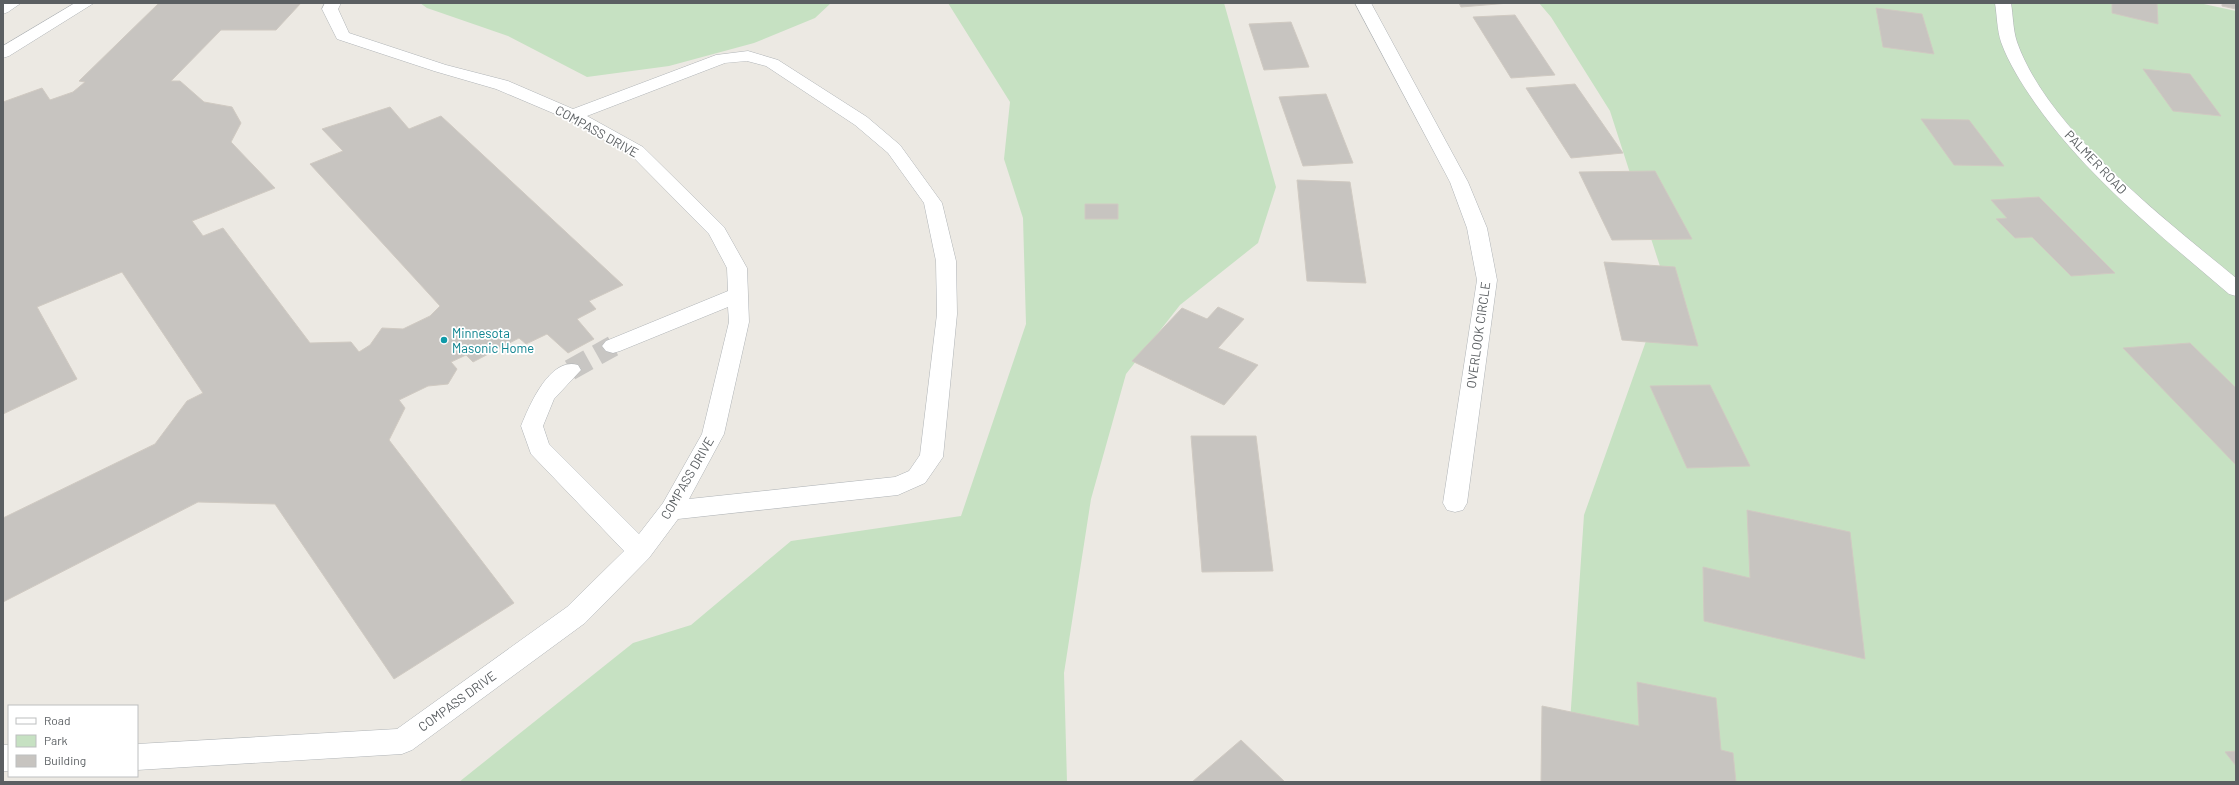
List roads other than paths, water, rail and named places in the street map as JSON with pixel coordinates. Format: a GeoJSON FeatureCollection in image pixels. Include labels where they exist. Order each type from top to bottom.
{"type":"FeatureCollection","features":[{"type":"Feature","properties":{"kind":"street"},"geometry":{"type":"LineString","coordinates":[[3,9],[13,3]]}},
{"type":"Feature","properties":{"kind":"street"},"geometry":{"type":"LineString","coordinates":[[3,53],[86,3]]}},
{"type":"Feature","properties":{"kind":"street","name":"COMPASS DRIVE"},"geometry":{"type":"LineString","coordinates":[[138,756],[402,741],[576,615],[640,551],[671,510],[713,434],[739,322],[737,268],[717,231],[637,151],[573,115],[502,85],[440,68],[343,36],[330,9],[333,3]]}},
{"type":"Feature","properties":{"kind":"street","name":"OVERLOOK CIRCLE"},"geometry":{"type":"LineString","coordinates":[[1363,3],[1459,182],[1478,228],[1487,280],[1455,503]]}},
{"type":"Feature","properties":{"kind":"street","name":"PALMER ROAD"},"geometry":{"type":"LineString","coordinates":[[2003,3],[2002,20],[2017,60],[2043,104],[2085,154],[2141,208],[2236,289]]}},
{"type":"Feature","properties":{"kind":"street"},"geometry":{"type":"LineString","coordinates":[[573,115],[722,58],[748,56],[772,63],[862,121],[894,149],[933,203],[944,247],[947,314],[931,457],[917,477],[898,486],[671,510]]}},
{"type":"Feature","properties":{"kind":"street"},"geometry":{"type":"LineString","coordinates":[[613,346],[738,294]]}},
{"type":"Feature","properties":{"kind":"street"},"geometry":{"type":"LineString","coordinates":[[570,370],[546,395],[532,426],[538,448],[640,551]]}},
{"type":"Feature","properties":{"kind":"tunnel"},"geometry":{"type":"LineString","coordinates":[[570,370],[613,346]]}},
{"type":"Feature","properties":{"kind":"place","name":"Minnesota Masonic Home"},"geometry":{"type":"Point","coordinates":[444,340]}}]}
